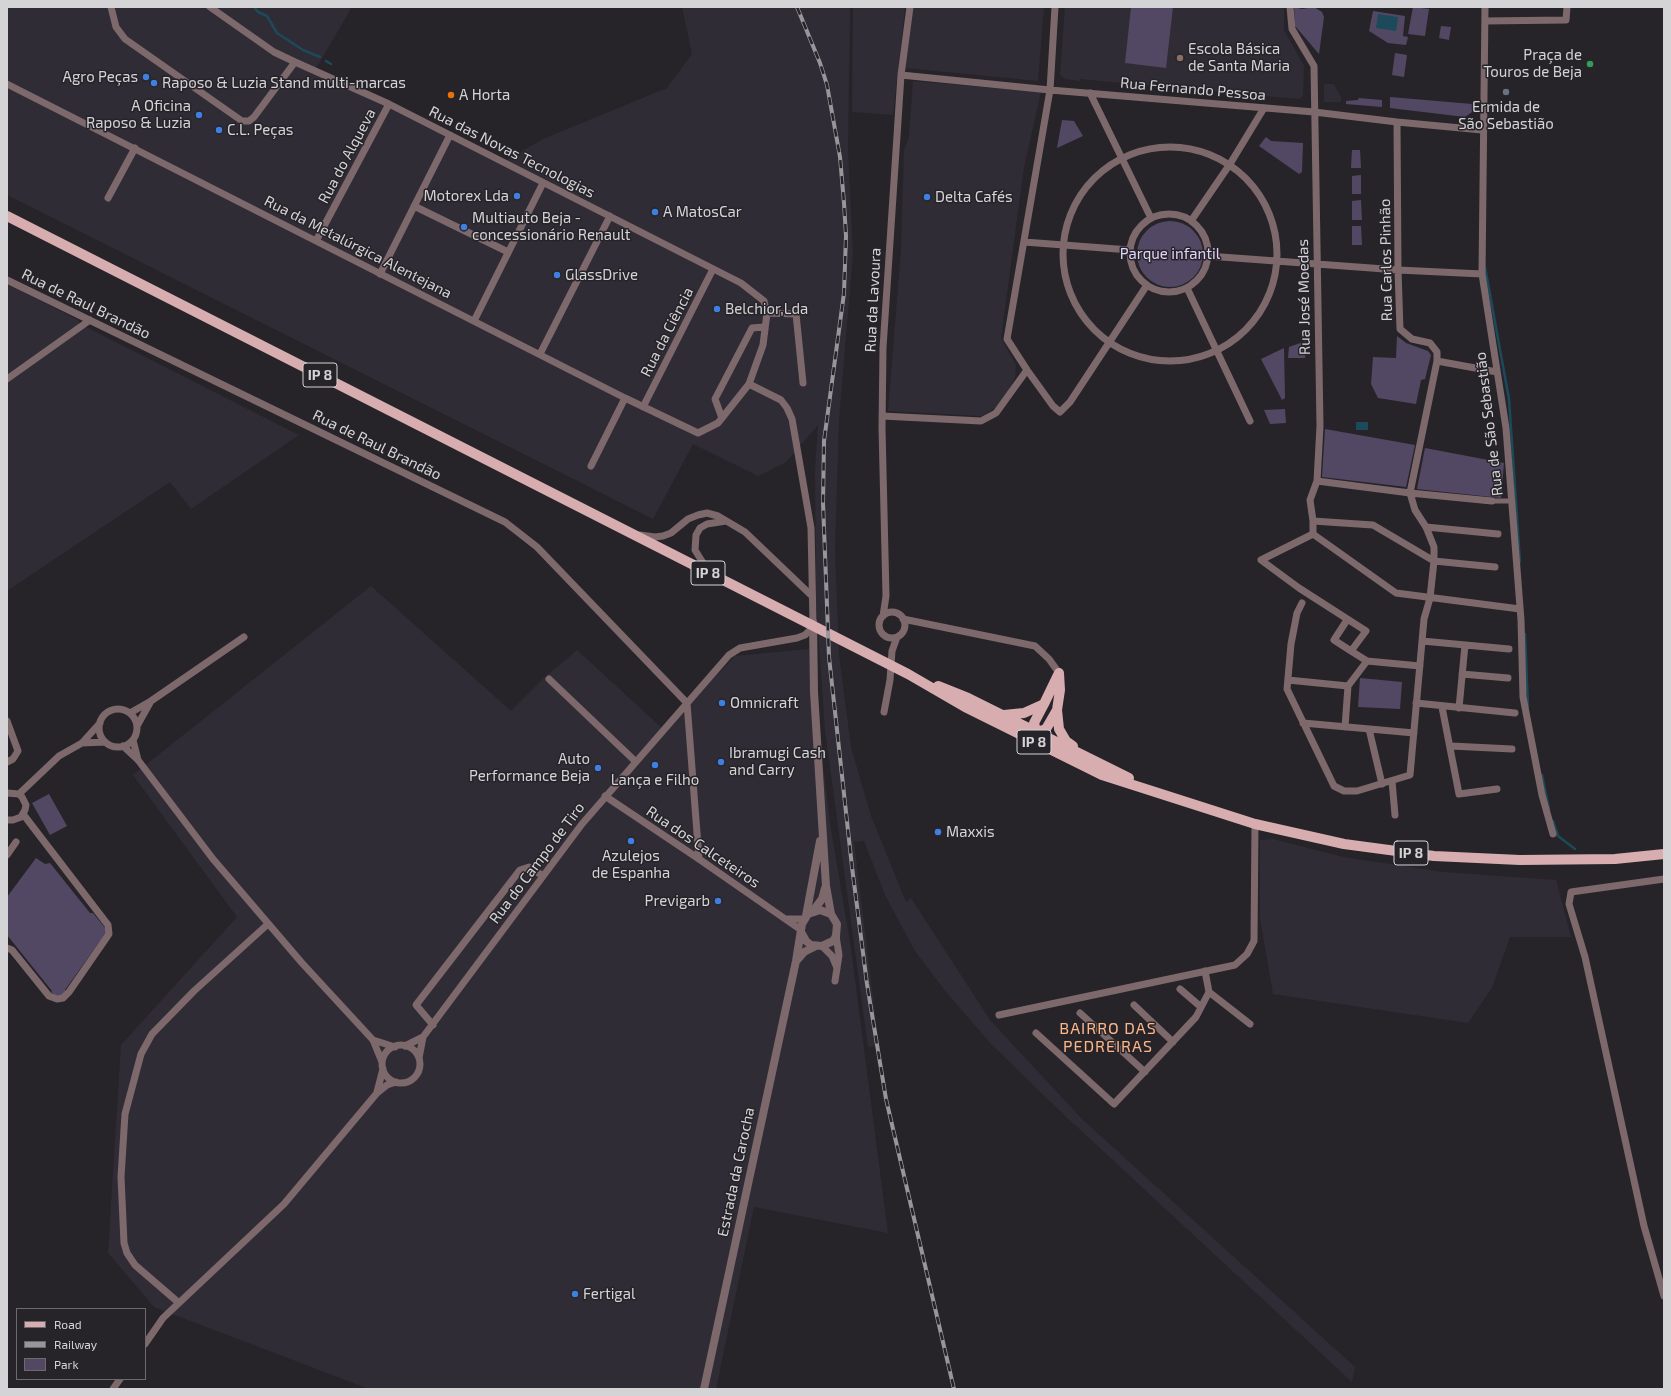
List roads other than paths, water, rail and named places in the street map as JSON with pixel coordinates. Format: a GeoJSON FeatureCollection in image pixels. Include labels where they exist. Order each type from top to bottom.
{"type":"FeatureCollection","features":[{"type":"Feature","properties":{"kind":"main road","name":"IP 8"},"geometry":{"type":"LineString","coordinates":[[7,216],[634,534],[908,674],[965,707],[1102,775],[1255,824],[1344,844],[1434,856],[1536,860],[1615,859],[1664,854]]}},
{"type":"Feature","properties":{"kind":"main road"},"geometry":{"type":"LineString","coordinates":[[1038,744],[1037,731],[1034,723],[1051,692],[1058,673]]}},
{"type":"Feature","properties":{"kind":"main road"},"geometry":{"type":"LineString","coordinates":[[1058,673],[1060,690],[1057,710],[1059,729],[1066,740],[1086,756]]}},
{"type":"Feature","properties":{"kind":"main road","name":"IP 8"},"geometry":{"type":"LineString","coordinates":[[908,674],[968,698],[1165,796]]}},
{"type":"Feature","properties":{"kind":"main road"},"geometry":{"type":"LineString","coordinates":[[1003,715],[1024,713],[1044,704]]}},
{"type":"Feature","properties":{"kind":"main road"},"geometry":{"type":"LineString","coordinates":[[1007,728],[1032,735],[1037,731],[1046,729],[1057,710]]}},
{"type":"Feature","properties":{"kind":"street"},"geometry":{"type":"LineString","coordinates":[[110,7],[116,27],[125,39],[140,51],[242,121],[249,121],[254,117],[295,62]]}},
{"type":"Feature","properties":{"kind":"street","name":"Rua das Novas Tecnologias"},"geometry":{"type":"LineString","coordinates":[[210,7],[274,52],[389,104],[741,283],[764,300],[767,313]]}},
{"type":"Feature","properties":{"kind":"street","name":"Rua da Lavoura"},"geometry":{"type":"LineString","coordinates":[[884,616],[886,596],[882,416],[883,348],[901,75],[910,7]]}},
{"type":"Feature","properties":{"kind":"street"},"geometry":{"type":"LineString","coordinates":[[1054,7],[1050,90],[1007,339],[1053,406],[1060,412],[1070,402],[1147,285]]}},
{"type":"Feature","properties":{"kind":"street","name":"Rua José Moedas"},"geometry":{"type":"LineString","coordinates":[[1290,7],[1292,29],[1314,66],[1316,263],[1320,426],[1317,481],[1310,500],[1313,534]]}},
{"type":"Feature","properties":{"kind":"street","name":"Rua de São Sebastião"},"geometry":{"type":"LineString","coordinates":[[1485,7],[1482,130],[1482,274],[1506,428],[1520,609],[1522,690],[1525,717],[1542,795],[1553,834]]}},
{"type":"Feature","properties":{"kind":"street"},"geometry":{"type":"LineString","coordinates":[[1485,21],[1566,20],[1567,7]]}},
{"type":"Feature","properties":{"kind":"street","name":"Rua Fernando Pessoa"},"geometry":{"type":"LineString","coordinates":[[901,75],[1050,90],[1314,112],[1482,130]]}},
{"type":"Feature","properties":{"kind":"street","name":"Rua da Metalúrgica Alentejana"},"geometry":{"type":"LineString","coordinates":[[7,84],[625,398],[698,433],[718,423],[722,418]]}},
{"type":"Feature","properties":{"kind":"street"},"geometry":{"type":"LineString","coordinates":[[1090,93],[1123,157],[1151,218]]}},
{"type":"Feature","properties":{"kind":"street","name":"Rua do Alqueva"},"geometry":{"type":"LineString","coordinates":[[316,241],[389,104]]}},
{"type":"Feature","properties":{"kind":"street"},"geometry":{"type":"LineString","coordinates":[[1191,221],[1230,164],[1264,108]]}},
{"type":"Feature","properties":{"kind":"street","name":"Rua Carlos Pinhão"},"geometry":{"type":"LineString","coordinates":[[1397,122],[1400,328],[1412,339],[1430,343],[1437,352],[1437,361]]}},
{"type":"Feature","properties":{"kind":"street"},"geometry":{"type":"LineString","coordinates":[[380,274],[450,136]]}},
{"type":"Feature","properties":{"kind":"street"},"geometry":{"type":"LineString","coordinates":[[1159,147],[1177,147],[1196,150],[1230,164],[1247,179],[1256,190],[1271,216],[1276,238],[1278,261],[1275,278],[1269,296],[1260,313],[1248,328],[1234,340],[1218,350],[1200,357],[1163,361],[1144,358],[1126,352],[1095,330],[1082,316],[1073,300],[1066,282],[1063,263],[1063,244],[1069,217],[1081,193],[1100,172],[1123,157],[1140,151],[1159,147]]}},
{"type":"Feature","properties":{"kind":"street"},"geometry":{"type":"LineString","coordinates":[[108,198],[135,148]]}},
{"type":"Feature","properties":{"kind":"street"},"geometry":{"type":"LineString","coordinates":[[474,321],[543,183]]}},
{"type":"Feature","properties":{"kind":"street"},"geometry":{"type":"LineString","coordinates":[[414,206],[508,252]]}},
{"type":"Feature","properties":{"kind":"street"},"geometry":{"type":"LineString","coordinates":[[1176,214],[1191,221],[1197,226],[1206,239],[1208,256],[1206,267],[1200,278],[1187,288],[1179,291],[1162,292],[1147,285],[1138,277],[1132,266],[1130,250],[1136,232],[1151,218],[1159,215],[1176,214]]}},
{"type":"Feature","properties":{"kind":"street"},"geometry":{"type":"LineString","coordinates":[[540,354],[610,216]]}},
{"type":"Feature","properties":{"kind":"street"},"geometry":{"type":"LineString","coordinates":[[1024,242],[1130,250]]}},
{"type":"Feature","properties":{"kind":"street"},"geometry":{"type":"LineString","coordinates":[[1208,256],[1398,270],[1482,274]]}},
{"type":"Feature","properties":{"kind":"street","name":"Rua da Ciência"},"geometry":{"type":"LineString","coordinates":[[643,407],[713,269]]}},
{"type":"Feature","properties":{"kind":"street","name":"Rua de Raul Brandão"},"geometry":{"type":"LineString","coordinates":[[7,280],[505,522],[537,547],[687,703]]}},
{"type":"Feature","properties":{"kind":"street"},"geometry":{"type":"LineString","coordinates":[[1187,288],[1218,350],[1250,421]]}},
{"type":"Feature","properties":{"kind":"street"},"geometry":{"type":"LineString","coordinates":[[722,418],[750,384],[763,345],[764,327],[767,313],[796,314],[803,383]]}},
{"type":"Feature","properties":{"kind":"street"},"geometry":{"type":"LineString","coordinates":[[7,379],[90,320]]}},
{"type":"Feature","properties":{"kind":"street"},"geometry":{"type":"LineString","coordinates":[[722,418],[715,399],[752,328],[764,327]]}},
{"type":"Feature","properties":{"kind":"street"},"geometry":{"type":"LineString","coordinates":[[1299,588],[1302,603],[1297,613],[1287,688],[1334,786],[1344,791],[1357,791],[1410,775],[1424,619],[1430,598],[1434,547],[1426,527],[1415,510],[1410,493],[1437,361],[1497,372]]}},
{"type":"Feature","properties":{"kind":"street"},"geometry":{"type":"LineString","coordinates":[[882,416],[981,421],[996,413],[1027,370]]}},
{"type":"Feature","properties":{"kind":"street"},"geometry":{"type":"LineString","coordinates":[[750,384],[781,400],[790,413],[810,520],[814,692],[826,886],[831,914],[837,924],[836,936],[839,953],[835,981]]}},
{"type":"Feature","properties":{"kind":"street"},"geometry":{"type":"LineString","coordinates":[[591,466],[625,398]]}},
{"type":"Feature","properties":{"kind":"street"},"geometry":{"type":"LineString","coordinates":[[1317,481],[1410,493],[1492,501],[1512,501]]}},
{"type":"Feature","properties":{"kind":"street"},"geometry":{"type":"LineString","coordinates":[[634,534],[655,537],[663,536],[671,533],[688,519],[698,514],[707,513],[718,516],[745,532],[812,596]]}},
{"type":"Feature","properties":{"kind":"street"},"geometry":{"type":"LineString","coordinates":[[711,574],[700,561],[695,550],[696,535],[700,528],[707,524],[728,521]]}},
{"type":"Feature","properties":{"kind":"street"},"geometry":{"type":"LineString","coordinates":[[1313,521],[1373,524],[1434,561],[1495,567]]}},
{"type":"Feature","properties":{"kind":"street"},"geometry":{"type":"LineString","coordinates":[[1426,527],[1498,534]]}},
{"type":"Feature","properties":{"kind":"street"},"geometry":{"type":"LineString","coordinates":[[1351,651],[1366,631],[1299,588],[1261,560],[1313,534],[1396,593],[1520,609]]}},
{"type":"Feature","properties":{"kind":"street"},"geometry":{"type":"LineString","coordinates":[[886,596],[894,613],[903,619],[1035,646],[1049,659],[1058,673]]}},
{"type":"Feature","properties":{"kind":"street"},"geometry":{"type":"LineString","coordinates":[[1302,603],[1316,598]]}},
{"type":"Feature","properties":{"kind":"street"},"geometry":{"type":"LineString","coordinates":[[892,652],[886,637],[879,629],[880,622],[884,616],[894,613]]}},
{"type":"Feature","properties":{"kind":"street"},"geometry":{"type":"LineString","coordinates":[[903,619],[904,629]]}},
{"type":"Feature","properties":{"kind":"street"},"geometry":{"type":"LineString","coordinates":[[1347,620],[1334,640],[1351,651],[1367,661],[1420,666]]}},
{"type":"Feature","properties":{"kind":"street","name":"Rua do Campo de Tiro"},"geometry":{"type":"LineString","coordinates":[[423,1037],[543,876],[605,796],[734,651],[751,645],[801,637],[810,630],[813,622]]}},
{"type":"Feature","properties":{"kind":"street"},"geometry":{"type":"LineString","coordinates":[[884,712],[890,680],[892,652],[897,637],[904,629],[924,624]]}},
{"type":"Feature","properties":{"kind":"street"},"geometry":{"type":"LineString","coordinates":[[130,713],[151,701],[244,637]]}},
{"type":"Feature","properties":{"kind":"street"},"geometry":{"type":"LineString","coordinates":[[886,637],[897,637]]}},
{"type":"Feature","properties":{"kind":"street"},"geometry":{"type":"LineString","coordinates":[[1422,641],[1509,649]]}},
{"type":"Feature","properties":{"kind":"street"},"geometry":{"type":"LineString","coordinates":[[1459,708],[1465,645]]}},
{"type":"Feature","properties":{"kind":"street"},"geometry":{"type":"LineString","coordinates":[[1345,727],[1348,686],[1367,661]]}},
{"type":"Feature","properties":{"kind":"street"},"geometry":{"type":"LineString","coordinates":[[1462,674],[1508,678]]}},
{"type":"Feature","properties":{"kind":"street"},"geometry":{"type":"LineString","coordinates":[[549,679],[635,761]]}},
{"type":"Feature","properties":{"kind":"street"},"geometry":{"type":"LineString","coordinates":[[1288,680],[1348,686]]}},
{"type":"Feature","properties":{"kind":"street"},"geometry":{"type":"LineString","coordinates":[[82,743],[105,742],[114,746],[123,746],[133,740],[136,735],[137,726],[151,701]]}},
{"type":"Feature","properties":{"kind":"street"},"geometry":{"type":"LineString","coordinates":[[687,703],[699,859]]}},
{"type":"Feature","properties":{"kind":"street"},"geometry":{"type":"LineString","coordinates":[[1416,703],[1515,713]]}},
{"type":"Feature","properties":{"kind":"street"},"geometry":{"type":"LineString","coordinates":[[1442,706],[1451,746],[1459,794],[1497,789]]}},
{"type":"Feature","properties":{"kind":"street"},"geometry":{"type":"LineString","coordinates":[[19,794],[59,756],[82,743],[103,717],[113,710],[125,710],[130,713],[134,717],[137,726]]}},
{"type":"Feature","properties":{"kind":"street"},"geometry":{"type":"LineString","coordinates":[[7,721],[18,751],[13,759],[7,762]]}},
{"type":"Feature","properties":{"kind":"street"},"geometry":{"type":"LineString","coordinates":[[100,722],[100,733],[105,742]]}},
{"type":"Feature","properties":{"kind":"street"},"geometry":{"type":"LineString","coordinates":[[1303,723],[1414,733]]}},
{"type":"Feature","properties":{"kind":"street"},"geometry":{"type":"LineString","coordinates":[[1368,729],[1382,784]]}},
{"type":"Feature","properties":{"kind":"street"},"geometry":{"type":"LineString","coordinates":[[133,740],[138,760]]}},
{"type":"Feature","properties":{"kind":"street"},"geometry":{"type":"LineString","coordinates":[[123,746],[138,760],[213,859],[268,924],[373,1040],[388,1078],[396,1082]]}},
{"type":"Feature","properties":{"kind":"street"},"geometry":{"type":"LineString","coordinates":[[1451,746],[1512,749]]}},
{"type":"Feature","properties":{"kind":"street"},"geometry":{"type":"LineString","coordinates":[[1392,781],[1395,815]]}},
{"type":"Feature","properties":{"kind":"street"},"geometry":{"type":"LineString","coordinates":[[7,793],[19,794],[25,801],[25,810],[23,814],[17,820],[7,820]]}},
{"type":"Feature","properties":{"kind":"street","name":"Rua dos Calceteiros"},"geometry":{"type":"LineString","coordinates":[[605,796],[699,859],[801,931]]}},
{"type":"Feature","properties":{"kind":"street"},"geometry":{"type":"LineString","coordinates":[[7,948],[12,950],[49,996],[57,999],[62,998],[69,992],[109,934],[108,926],[23,814]]}},
{"type":"Feature","properties":{"kind":"street"},"geometry":{"type":"LineString","coordinates":[[999,1015],[1235,965],[1248,954],[1254,941],[1255,824]]}},
{"type":"Feature","properties":{"kind":"street"},"geometry":{"type":"LineString","coordinates":[[823,829],[801,931],[806,941],[819,946],[832,956],[837,968]]}},
{"type":"Feature","properties":{"kind":"street"},"geometry":{"type":"LineString","coordinates":[[7,854],[16,842]]}},
{"type":"Feature","properties":{"kind":"street"},"geometry":{"type":"LineString","coordinates":[[433,1025],[416,1005],[520,870],[529,867],[543,876]]}},
{"type":"Feature","properties":{"kind":"street"},"geometry":{"type":"LineString","coordinates":[[1664,879],[1572,892],[1569,904],[1585,957],[1644,1226],[1664,1296]]}},
{"type":"Feature","properties":{"kind":"street"},"geometry":{"type":"LineString","coordinates":[[812,882],[826,886]]}},
{"type":"Feature","properties":{"kind":"street"},"geometry":{"type":"LineString","coordinates":[[786,919],[805,917],[813,911],[822,899],[826,886]]}},
{"type":"Feature","properties":{"kind":"street"},"geometry":{"type":"LineString","coordinates":[[813,911],[820,910],[831,914]]}},
{"type":"Feature","properties":{"kind":"street"},"geometry":{"type":"LineString","coordinates":[[179,1303],[135,1265],[127,1253],[124,1243],[121,1177],[126,1114],[141,1054],[152,1034],[194,991],[268,924]]}},
{"type":"Feature","properties":{"kind":"street","name":"Estrada da Carocha"},"geometry":{"type":"LineString","coordinates":[[704,1389],[796,961],[801,931]]}},
{"type":"Feature","properties":{"kind":"street"},"geometry":{"type":"LineString","coordinates":[[796,961],[804,952],[833,941],[836,936]]}},
{"type":"Feature","properties":{"kind":"street"},"geometry":{"type":"LineString","coordinates":[[1036,1033],[1114,1104],[1196,1017],[1209,992],[1205,971]]}},
{"type":"Feature","properties":{"kind":"street"},"geometry":{"type":"LineString","coordinates":[[1180,989],[1201,1007]]}},
{"type":"Feature","properties":{"kind":"street"},"geometry":{"type":"LineString","coordinates":[[1209,992],[1250,1024]]}},
{"type":"Feature","properties":{"kind":"street"},"geometry":{"type":"LineString","coordinates":[[1134,1005],[1173,1042]]}},
{"type":"Feature","properties":{"kind":"street"},"geometry":{"type":"LineString","coordinates":[[1080,1013],[1145,1072]]}},
{"type":"Feature","properties":{"kind":"street"},"geometry":{"type":"LineString","coordinates":[[377,1093],[387,1051],[395,1047],[405,1046],[423,1037]]}},
{"type":"Feature","properties":{"kind":"street"},"geometry":{"type":"LineString","coordinates":[[146,1343],[163,1318],[274,1215],[377,1093],[387,1085],[396,1082],[405,1082],[415,1076],[419,1071],[419,1058],[423,1037]]}},
{"type":"Feature","properties":{"kind":"street"},"geometry":{"type":"LineString","coordinates":[[373,1040],[395,1047]]}},
{"type":"Feature","properties":{"kind":"street"},"geometry":{"type":"LineString","coordinates":[[405,1046],[416,1052],[419,1058]]}},
{"type":"Feature","properties":{"kind":"street"},"geometry":{"type":"LineString","coordinates":[[113,1389],[119,1380]]}},
{"type":"Feature","properties":{"kind":"water"},"geometry":{"type":"Polygon","coordinates":[[[1378,14],[1398,17],[1396,31],[1376,28],[1378,14]]]}},
{"type":"Feature","properties":{"kind":"water"},"geometry":{"type":"Polygon","coordinates":[[[1356,422],[1368,422],[1368,430],[1356,430],[1356,422]]]}},
{"type":"Feature","properties":{"kind":"waterway"},"geometry":{"type":"LineString","coordinates":[[254,7],[258,12],[267,16],[277,33],[303,50],[320,57]]}},
{"type":"Feature","properties":{"kind":"waterway"},"geometry":{"type":"LineString","coordinates":[[326,61],[331,64]]}},
{"type":"Feature","properties":{"kind":"waterway"},"geometry":{"type":"LineString","coordinates":[[1485,267],[1509,399],[1520,562]]}},
{"type":"Feature","properties":{"kind":"waterway"},"geometry":{"type":"LineString","coordinates":[[1525,634],[1528,707]]}},
{"type":"Feature","properties":{"kind":"waterway"},"geometry":{"type":"LineString","coordinates":[[1542,775],[1549,809]]}},
{"type":"Feature","properties":{"kind":"waterway"},"geometry":{"type":"LineString","coordinates":[[1553,821],[1558,836],[1575,849]]}},
{"type":"Feature","properties":{"kind":"railway"},"geometry":{"type":"LineString","coordinates":[[797,7],[820,63],[827,85],[840,157],[844,203],[846,236],[844,293],[824,441],[823,503],[829,657],[852,867],[867,984],[886,1099],[954,1389]]}},
{"type":"Feature","properties":{"kind":"place","name":"Escola Básica de Santa Maria"},"geometry":{"type":"Point","coordinates":[1180,58]}},
{"type":"Feature","properties":{"kind":"place","name":"Praça de Touros de Beja"},"geometry":{"type":"Point","coordinates":[1590,64]}},
{"type":"Feature","properties":{"kind":"place","name":"Agro Peças"},"geometry":{"type":"Point","coordinates":[146,77]}},
{"type":"Feature","properties":{"kind":"place","name":"Raposo & Luzia Stand multi-marcas"},"geometry":{"type":"Point","coordinates":[154,83]}},
{"type":"Feature","properties":{"kind":"place","name":"Ermida de São Sebastião"},"geometry":{"type":"Point","coordinates":[1506,92]}},
{"type":"Feature","properties":{"kind":"place","name":"A Horta"},"geometry":{"type":"Point","coordinates":[451,95]}},
{"type":"Feature","properties":{"kind":"place","name":"A Oficina Raposo & Luzia"},"geometry":{"type":"Point","coordinates":[199,115]}},
{"type":"Feature","properties":{"kind":"place","name":"C.L. Peças"},"geometry":{"type":"Point","coordinates":[219,130]}},
{"type":"Feature","properties":{"kind":"place","name":"Motorex Lda"},"geometry":{"type":"Point","coordinates":[517,196]}},
{"type":"Feature","properties":{"kind":"place","name":"Delta Cafés"},"geometry":{"type":"Point","coordinates":[927,197]}},
{"type":"Feature","properties":{"kind":"place","name":"A MatosCar"},"geometry":{"type":"Point","coordinates":[655,212]}},
{"type":"Feature","properties":{"kind":"place","name":"Multiauto Beja - concessionário Renault"},"geometry":{"type":"Point","coordinates":[464,227]}},
{"type":"Feature","properties":{"kind":"place","name":"GlassDrive"},"geometry":{"type":"Point","coordinates":[557,275]}},
{"type":"Feature","properties":{"kind":"place","name":"Belchior,Lda"},"geometry":{"type":"Point","coordinates":[717,309]}},
{"type":"Feature","properties":{"kind":"place","name":"Omnicraft"},"geometry":{"type":"Point","coordinates":[722,703]}},
{"type":"Feature","properties":{"kind":"place","name":"Ibramugi Cash and Carry"},"geometry":{"type":"Point","coordinates":[721,762]}},
{"type":"Feature","properties":{"kind":"place","name":"Lança e Filho"},"geometry":{"type":"Point","coordinates":[655,765]}},
{"type":"Feature","properties":{"kind":"place","name":"Auto Performance Beja"},"geometry":{"type":"Point","coordinates":[598,768]}},
{"type":"Feature","properties":{"kind":"place","name":"Maxxis"},"geometry":{"type":"Point","coordinates":[938,832]}},
{"type":"Feature","properties":{"kind":"place","name":"Azulejos de Espanha"},"geometry":{"type":"Point","coordinates":[631,841]}},
{"type":"Feature","properties":{"kind":"place","name":"Previgarb"},"geometry":{"type":"Point","coordinates":[718,901]}},
{"type":"Feature","properties":{"kind":"place","name":"Fertigal"},"geometry":{"type":"Point","coordinates":[575,1294]}},
{"type":"Feature","properties":{"kind":"district","name":"BAIRRO DAS PEDREIRAS"},"geometry":{"type":"Point","coordinates":[1108,1038]}},
{"type":"Feature","properties":{"kind":"park label","name":"Parque infantil"},"geometry":{"type":"Point","coordinates":[1170,254]}}]}
